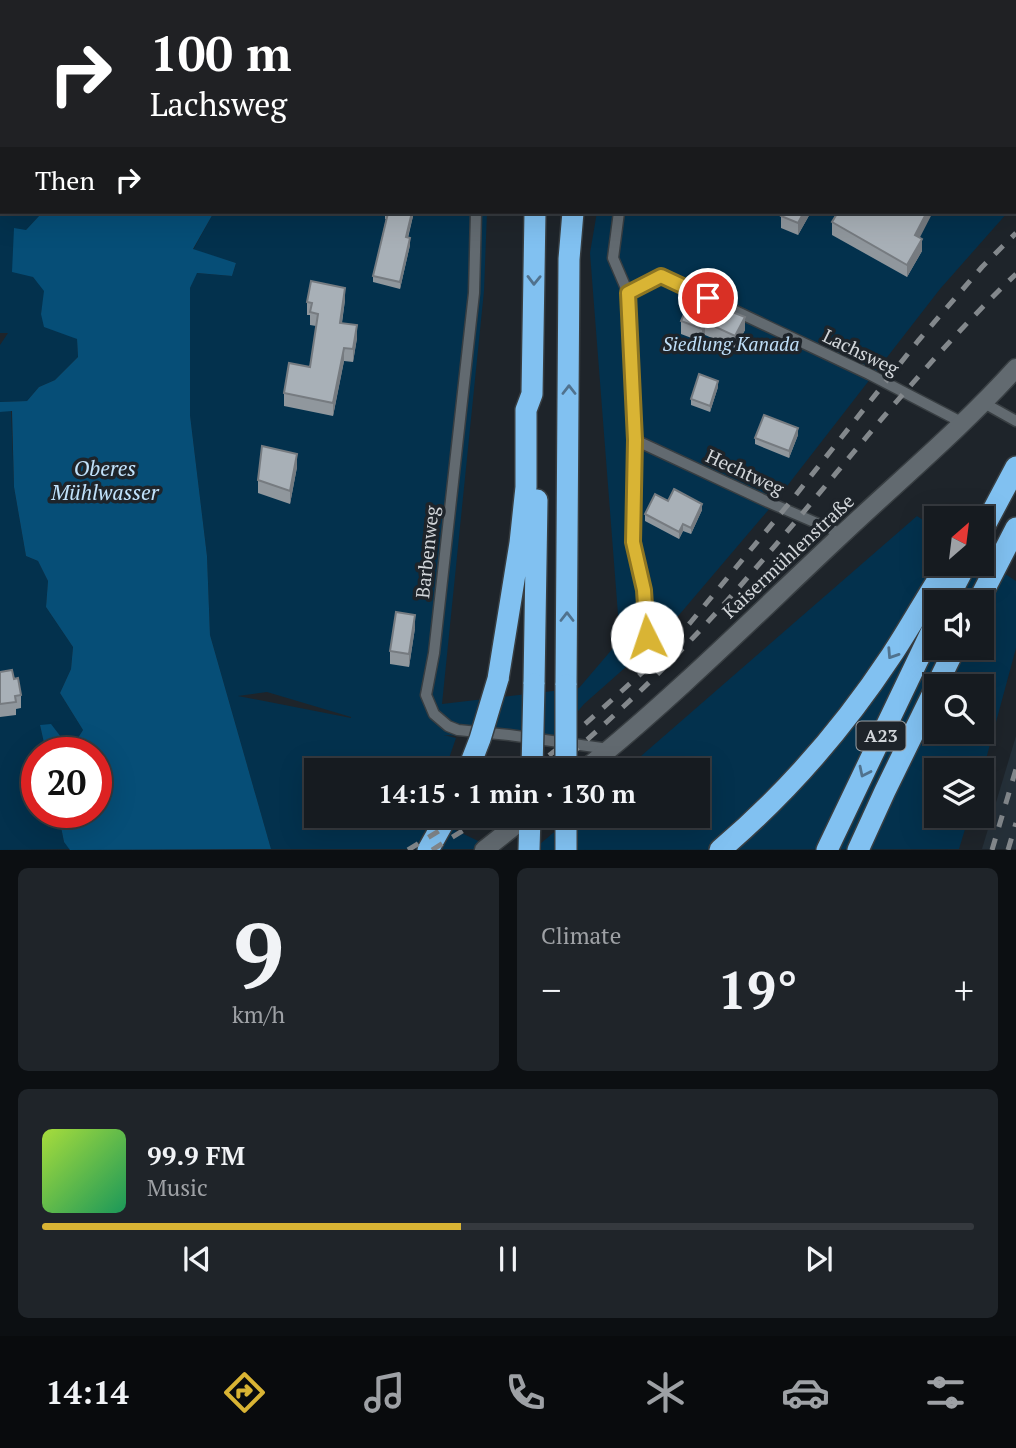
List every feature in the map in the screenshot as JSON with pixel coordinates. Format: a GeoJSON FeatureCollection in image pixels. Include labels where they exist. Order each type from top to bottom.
{"type":"FeatureCollection","features":[{"type":"Feature","properties":{"kind":"highway"},"geometry":{"type":"LineString","coordinates":[[473,758],[498,679],[520,543],[526,487],[526,410],[532,394],[535,214]]}},
{"type":"Feature","properties":{"kind":"highway"},"geometry":{"type":"LineString","coordinates":[[566,758],[569,259],[573,214]]}},
{"type":"Feature","properties":{"kind":"highway"},"geometry":{"type":"LineString","coordinates":[[532,394],[538,411],[532,758]]}},
{"type":"Feature","properties":{"kind":"highway"},"geometry":{"type":"LineString","coordinates":[[993,506],[1016,467]]}},
{"type":"Feature","properties":{"kind":"highway"},"geometry":{"type":"LineString","coordinates":[[984,590],[1015,530]]}},
{"type":"Feature","properties":{"kind":"highway"},"geometry":{"type":"LineString","coordinates":[[723,848],[786,788],[818,753],[892,655],[941,576]]}},
{"type":"Feature","properties":{"kind":"highway","name":"A23"},"geometry":{"type":"LineString","coordinates":[[827,849],[924,647]]}},
{"type":"Feature","properties":{"kind":"highway","name":"A23"},"geometry":{"type":"LineString","coordinates":[[858,849],[949,660]]}},
{"type":"Feature","properties":{"kind":"highway"},"geometry":{"type":"LineString","coordinates":[[868,849],[884,791]]}},
{"type":"Feature","properties":{"kind":"highway"},"geometry":{"type":"LineString","coordinates":[[428,849],[440,828]]}},
{"type":"Feature","properties":{"kind":"highway"},"geometry":{"type":"LineString","coordinates":[[528,828],[529,849]]}},
{"type":"Feature","properties":{"kind":"highway"},"geometry":{"type":"LineString","coordinates":[[566,828],[566,849]]}},
{"type":"Feature","properties":{"kind":"street","name":"Kaisermühlenstraße"},"geometry":{"type":"LineString","coordinates":[[599,758],[648,717],[985,403],[1016,368]]}},
{"type":"Feature","properties":{"kind":"street"},"geometry":{"type":"LineString","coordinates":[[484,849],[512,828]]}},
{"type":"Feature","properties":{"kind":"lane","name":"Barbenweg"},"geometry":{"type":"LineString","coordinates":[[476,214],[474,292],[434,653],[426,695],[434,714],[448,726],[458,730],[610,749]]}},
{"type":"Feature","properties":{"kind":"lane"},"geometry":{"type":"LineString","coordinates":[[619,214],[613,258],[628,293],[635,440],[633,542],[644,590],[647,637]]}},
{"type":"Feature","properties":{"kind":"lane","name":"Lachsweg"},"geometry":{"type":"LineString","coordinates":[[628,293],[661,276],[869,374],[963,423]]}},
{"type":"Feature","properties":{"kind":"lane"},"geometry":{"type":"LineString","coordinates":[[985,403],[1016,421]]}},
{"type":"Feature","properties":{"kind":"lane","name":"Hechtweg"},"geometry":{"type":"LineString","coordinates":[[635,440],[842,534]]}},
{"type":"Feature","properties":{"kind":"shaded area"},"geometry":{"type":"Polygon","coordinates":[[[1016,736],[1016,849],[982,849],[988,828],[994,828],[994,809],[1016,736]]]}},
{"type":"Feature","properties":{"kind":"green space"},"geometry":{"type":"Polygon","coordinates":[[[0,214],[46,214],[39,216],[26,230],[33,277],[45,291],[41,314],[77,339],[78,357],[55,380],[39,387],[27,401],[0,402],[0,345],[8,333],[0,333],[0,214]]]}},
{"type":"Feature","properties":{"kind":"green space","name":"Siedlung Kanada"},"geometry":{"type":"Polygon","coordinates":[[[213,214],[487,214],[484,291],[442,704],[579,688],[620,640],[590,253],[597,214],[1006,214],[940,289],[770,508],[679,615],[584,704],[553,741],[444,735],[456,738],[449,758],[304,758],[304,828],[451,828],[495,849],[271,849],[210,635],[207,556],[190,415],[190,288],[196,273],[232,276],[236,263],[193,250],[213,214]],[[267,692],[238,696],[351,718],[267,692]]]}},
{"type":"Feature","properties":{"kind":"green space"},"geometry":{"type":"Polygon","coordinates":[[[11,410],[14,487],[26,556],[38,561],[48,581],[46,607],[73,647],[71,669],[60,693],[83,730],[79,737],[61,737],[40,725],[43,737],[21,737],[21,828],[61,828],[64,842],[70,849],[0,850],[0,412],[11,410]]]}},
{"type":"Feature","properties":{"kind":"green space"},"geometry":{"type":"Polygon","coordinates":[[[917,516],[924,521],[924,576],[994,576],[994,567],[1016,581],[1016,648],[994,730],[994,674],[924,674],[924,744],[990,744],[986,758],[924,758],[924,828],[965,828],[959,849],[533,850],[559,828],[710,828],[710,758],[639,758],[917,516]]]}},
{"type":"Feature","properties":{"kind":"water","name":"Oberes Mühlwasser"},"geometry":{"type":"Polygon","coordinates":[[[46,214],[213,214],[193,249],[236,263],[232,276],[197,273],[190,288],[190,415],[207,556],[210,635],[271,849],[70,850],[64,842],[61,828],[112,828],[112,737],[79,737],[83,730],[60,693],[71,669],[73,647],[46,607],[48,581],[38,561],[26,556],[14,487],[12,411],[0,412],[0,402],[27,401],[39,387],[55,380],[78,357],[77,339],[44,327],[41,314],[44,291],[33,277],[12,272],[14,228],[26,230],[39,216],[46,214]]]}},
{"type":"Feature","properties":{"kind":"water","name":"Oberes Mühlwasser"},"geometry":{"type":"Polygon","coordinates":[[[51,724],[61,737],[43,737],[40,725],[51,724]]]}},
{"type":"Feature","properties":{"kind":"building"},"geometry":{"type":"Polygon","coordinates":[[[388,214],[412,214],[406,237],[410,238],[400,282],[373,276],[388,214]]]}},
{"type":"Feature","properties":{"kind":"building"},"geometry":{"type":"Polygon","coordinates":[[[782,214],[803,214],[798,223],[781,216],[782,214]]]}},
{"type":"Feature","properties":{"kind":"building"},"geometry":{"type":"Polygon","coordinates":[[[837,214],[926,214],[915,235],[922,239],[907,265],[832,222],[837,214]]]}},
{"type":"Feature","properties":{"kind":"building"},"geometry":{"type":"Polygon","coordinates":[[[311,281],[345,288],[340,323],[357,325],[353,349],[344,348],[333,403],[284,393],[289,363],[310,367],[318,314],[310,312],[312,303],[307,302],[311,281]]]}},
{"type":"Feature","properties":{"kind":"building"},"geometry":{"type":"Polygon","coordinates":[[[692,296],[745,317],[735,336],[705,322],[702,329],[681,321],[692,296]]]}},
{"type":"Feature","properties":{"kind":"building"},"geometry":{"type":"Polygon","coordinates":[[[699,374],[718,381],[710,406],[691,399],[699,374]]]}},
{"type":"Feature","properties":{"kind":"building"},"geometry":{"type":"Polygon","coordinates":[[[764,415],[798,428],[789,451],[755,438],[764,415]]]}},
{"type":"Feature","properties":{"kind":"building"},"geometry":{"type":"Polygon","coordinates":[[[262,446],[297,454],[290,491],[258,480],[262,446]]]}},
{"type":"Feature","properties":{"kind":"building"},"geometry":{"type":"Polygon","coordinates":[[[674,489],[702,504],[691,528],[683,524],[679,532],[645,514],[655,494],[668,501],[674,489]]]}},
{"type":"Feature","properties":{"kind":"building"},"geometry":{"type":"Polygon","coordinates":[[[396,612],[415,615],[409,654],[390,651],[396,612]]]}},
{"type":"Feature","properties":{"kind":"building"},"geometry":{"type":"Polygon","coordinates":[[[12,670],[14,679],[18,678],[21,695],[15,696],[16,702],[0,704],[0,672],[12,670]]]}},
{"type":"Feature","properties":{"kind":"railway"},"geometry":{"type":"LineString","coordinates":[[546,758],[654,662],[690,623],[918,341],[982,267],[1016,233]]}},
{"type":"Feature","properties":{"kind":"railway"},"geometry":{"type":"LineString","coordinates":[[565,758],[623,707],[725,603],[915,380],[1016,274]]}},
{"type":"Feature","properties":{"kind":"railway"},"geometry":{"type":"LineString","coordinates":[[992,850],[1016,769]]}},
{"type":"Feature","properties":{"kind":"railway"},"geometry":{"type":"LineString","coordinates":[[1008,850],[1016,823]]}},
{"type":"Feature","properties":{"kind":"railway"},"geometry":{"type":"LineString","coordinates":[[408,850],[444,828]]}},
{"type":"Feature","properties":{"kind":"railway"},"geometry":{"type":"LineString","coordinates":[[432,850],[467,828]]}},
{"type":"Feature","properties":{"kind":"route"},"geometry":{"type":"LineString","coordinates":[[647,637],[644,590],[633,542],[635,440],[628,293],[661,276],[708,298]]}}]}
